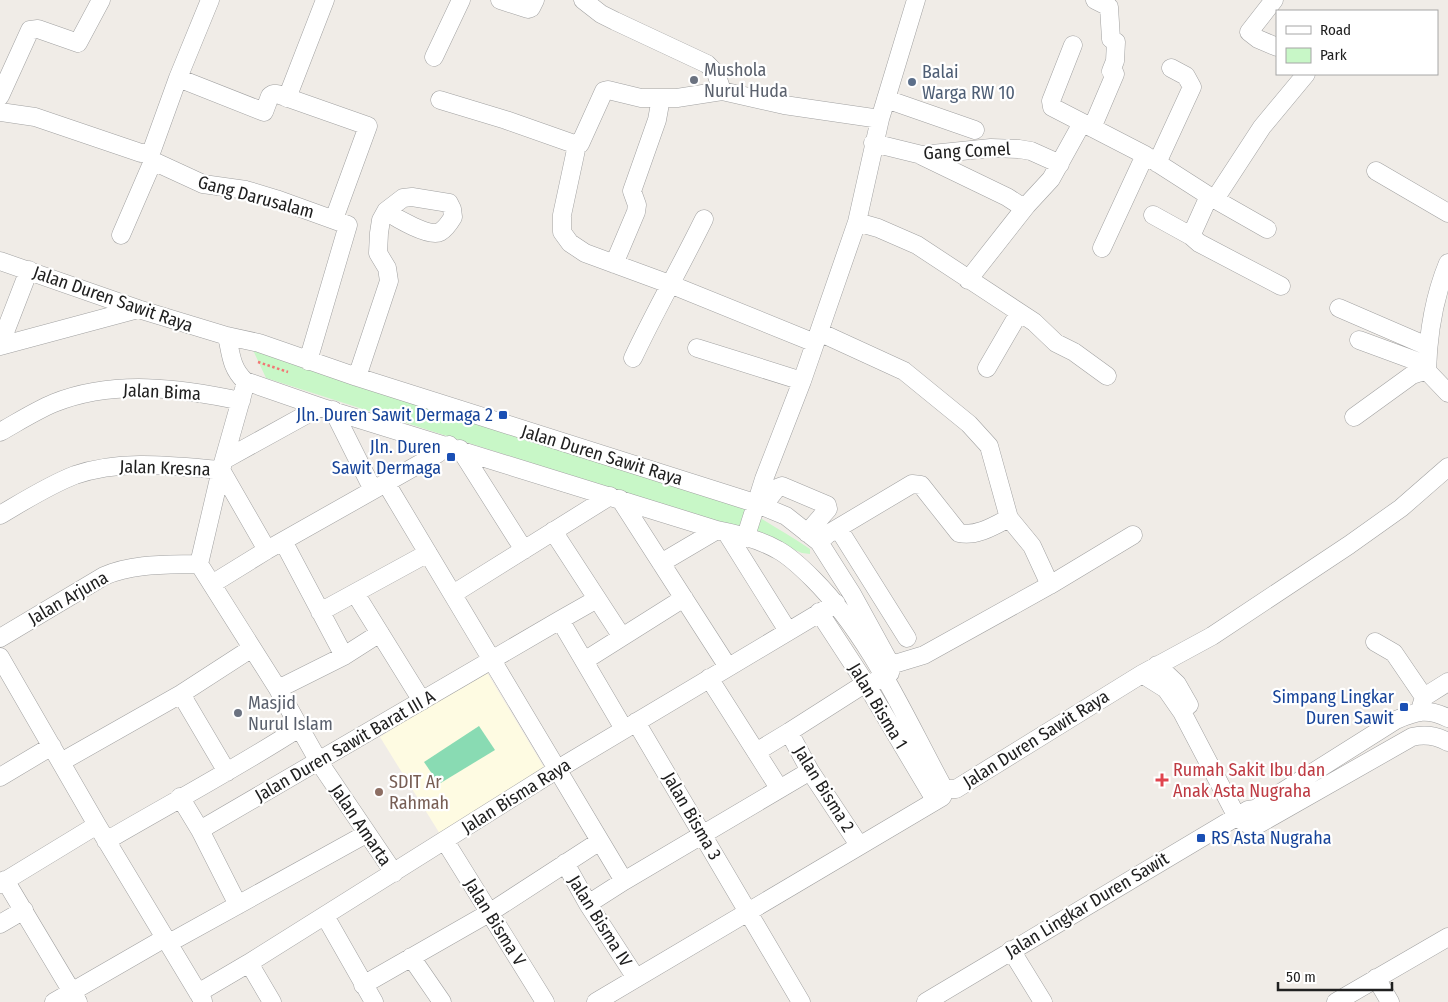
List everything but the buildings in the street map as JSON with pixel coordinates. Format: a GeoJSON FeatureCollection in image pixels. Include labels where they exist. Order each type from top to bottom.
{"type":"FeatureCollection","features":[{"type":"Feature","properties":{"kind":"street"},"geometry":{"type":"LineString","coordinates":[[0,96],[30,30],[38,29],[78,43],[101,0]]}},
{"type":"Feature","properties":{"kind":"street"},"geometry":{"type":"LineString","coordinates":[[121,235],[178,78],[210,0]]}},
{"type":"Feature","properties":{"kind":"street"},"geometry":{"type":"LineString","coordinates":[[287,98],[325,0]]}},
{"type":"Feature","properties":{"kind":"street"},"geometry":{"type":"LineString","coordinates":[[434,57],[461,0]]}},
{"type":"Feature","properties":{"kind":"street"},"geometry":{"type":"LineString","coordinates":[[500,0],[528,9],[531,8],[535,0]]}},
{"type":"Feature","properties":{"kind":"street"},"geometry":{"type":"LineString","coordinates":[[583,0],[601,14],[707,64],[716,74],[722,91]]}},
{"type":"Feature","properties":{"kind":"street"},"geometry":{"type":"LineString","coordinates":[[746,536],[759,505],[857,222],[873,143],[916,0]]}},
{"type":"Feature","properties":{"kind":"street"},"geometry":{"type":"LineString","coordinates":[[1274,0],[1249,32],[1258,39],[1276,47]]}},
{"type":"Feature","properties":{"kind":"street"},"geometry":{"type":"LineString","coordinates":[[968,280],[1024,208],[1051,178],[1087,125],[1115,74],[1112,71],[1115,61],[1116,42],[1111,38],[1109,6]]}},
{"type":"Feature","properties":{"kind":"street"},"geometry":{"type":"LineString","coordinates":[[1073,45],[1051,101],[1052,107],[1151,159],[1212,198],[1267,229]]}},
{"type":"Feature","properties":{"kind":"street"},"geometry":{"type":"LineString","coordinates":[[1102,248],[1192,87],[1186,76],[1171,68]]}},
{"type":"Feature","properties":{"kind":"street"},"geometry":{"type":"LineString","coordinates":[[1191,236],[1212,198],[1262,127],[1305,75]]}},
{"type":"Feature","properties":{"kind":"street"},"geometry":{"type":"LineString","coordinates":[[178,78],[264,112],[270,96],[273,94],[368,126],[334,219]]}},
{"type":"Feature","properties":{"kind":"street"},"geometry":{"type":"LineString","coordinates":[[880,119],[784,105],[722,91],[677,98],[641,98],[612,90],[604,91],[580,144],[577,145],[562,215],[562,232],[570,243],[585,253],[817,337],[904,371],[969,424],[990,446],[1009,518],[1032,546],[1050,586]]}},
{"type":"Feature","properties":{"kind":"street"},"geometry":{"type":"LineString","coordinates":[[614,264],[636,212],[637,205],[632,190],[657,120],[662,98]]}},
{"type":"Feature","properties":{"kind":"street"},"geometry":{"type":"LineString","coordinates":[[886,99],[975,130]]}},
{"type":"Feature","properties":{"kind":"street"},"geometry":{"type":"LineString","coordinates":[[440,100],[506,120],[577,145]]}},
{"type":"Feature","properties":{"kind":"street","name":"Gang Darusalam"},"geometry":{"type":"LineString","coordinates":[[0,112],[35,117],[141,153],[203,184],[246,190],[346,223],[348,228],[308,361]]}},
{"type":"Feature","properties":{"kind":"street","name":"Gang Comel"},"geometry":{"type":"LineString","coordinates":[[873,143],[922,155],[991,148],[1019,149],[1031,151],[1060,164]]}},
{"type":"Feature","properties":{"kind":"street"},"geometry":{"type":"LineString","coordinates":[[922,155],[1007,197],[1024,208]]}},
{"type":"Feature","properties":{"kind":"street"},"geometry":{"type":"LineString","coordinates":[[1376,171],[1448,213]]}},
{"type":"Feature","properties":{"kind":"street"},"geometry":{"type":"LineString","coordinates":[[358,377],[389,281],[387,268],[378,253],[378,233],[381,220],[386,212]]}},
{"type":"Feature","properties":{"kind":"street"},"geometry":{"type":"LineString","coordinates":[[1153,215],[1191,236],[1199,243],[1281,286]]}},
{"type":"Feature","properties":{"kind":"street"},"geometry":{"type":"LineString","coordinates":[[634,358],[658,307],[672,285],[704,220]]}},
{"type":"Feature","properties":{"kind":"street"},"geometry":{"type":"LineString","coordinates":[[857,222],[878,228],[916,245],[1034,322],[1056,343],[1074,352],[1107,376]]}},
{"type":"Feature","properties":{"kind":"street","name":"Jalan Duren Sawit Raya"},"geometry":{"type":"LineString","coordinates":[[0,261],[138,309],[226,336],[259,343],[308,361],[759,505],[786,516],[813,538],[852,594],[942,785],[940,794],[956,789],[1149,670],[1182,654],[1212,636],[1401,508],[1448,466]]}},
{"type":"Feature","properties":{"kind":"street"},"geometry":{"type":"LineString","coordinates":[[1427,368],[1427,346],[1442,276],[1448,263]]}},
{"type":"Feature","properties":{"kind":"street"},"geometry":{"type":"LineString","coordinates":[[0,345],[30,270]]}},
{"type":"Feature","properties":{"kind":"street"},"geometry":{"type":"LineString","coordinates":[[1339,308],[1427,346]]}},
{"type":"Feature","properties":{"kind":"street"},"geometry":{"type":"LineString","coordinates":[[0,345],[138,309]]}},
{"type":"Feature","properties":{"kind":"street"},"geometry":{"type":"LineString","coordinates":[[987,368],[1018,313]]}},
{"type":"Feature","properties":{"kind":"street"},"geometry":{"type":"LineString","coordinates":[[199,564],[222,465],[242,400],[245,381],[237,373],[234,366],[226,336]]}},
{"type":"Feature","properties":{"kind":"street"},"geometry":{"type":"LineString","coordinates":[[1359,340],[1427,368],[1448,393]]}},
{"type":"Feature","properties":{"kind":"street"},"geometry":{"type":"LineString","coordinates":[[697,348],[802,381]]}},
{"type":"Feature","properties":{"kind":"street"},"geometry":{"type":"LineString","coordinates":[[1354,417],[1412,375],[1427,368]]}},
{"type":"Feature","properties":{"kind":"street","name":"Jalan Duren Sawit Raya"},"geometry":{"type":"LineString","coordinates":[[245,381],[721,531],[746,536],[779,550],[804,570],[836,603],[888,672]]}},
{"type":"Feature","properties":{"kind":"street","name":"Jalan Bima"},"geometry":{"type":"LineString","coordinates":[[0,432],[54,403],[82,394],[134,387],[190,391],[242,400]]}},
{"type":"Feature","properties":{"kind":"street"},"geometry":{"type":"LineString","coordinates":[[222,465],[327,408],[379,486],[428,553],[624,881]]}},
{"type":"Feature","properties":{"kind":"street"},"geometry":{"type":"LineString","coordinates":[[212,584],[379,486],[454,447],[524,550]]}},
{"type":"Feature","properties":{"kind":"street","name":"Jalan Kresna"},"geometry":{"type":"LineString","coordinates":[[0,515],[49,487],[74,476],[116,465],[222,465]]}},
{"type":"Feature","properties":{"kind":"street"},"geometry":{"type":"LineString","coordinates":[[222,465],[267,550]]}},
{"type":"Feature","properties":{"kind":"street"},"geometry":{"type":"LineString","coordinates":[[813,538],[838,528],[912,484],[921,485],[959,533],[968,535],[992,527],[1009,518]]}},
{"type":"Feature","properties":{"kind":"street"},"geometry":{"type":"LineString","coordinates":[[759,505],[777,488],[782,486],[827,505],[828,509],[813,538]]}},
{"type":"Feature","properties":{"kind":"street"},"geometry":{"type":"LineString","coordinates":[[453,594],[553,531],[615,498],[661,563],[728,667]]}},
{"type":"Feature","properties":{"kind":"street"},"geometry":{"type":"LineString","coordinates":[[838,528],[907,638]]}},
{"type":"Feature","properties":{"kind":"street"},"geometry":{"type":"LineString","coordinates":[[553,531],[622,636]]}},
{"type":"Feature","properties":{"kind":"street"},"geometry":{"type":"LineString","coordinates":[[661,563],[721,531],[788,631]]}},
{"type":"Feature","properties":{"kind":"street"},"geometry":{"type":"LineString","coordinates":[[756,752],[866,684],[924,655],[1050,586],[1133,535]]}},
{"type":"Feature","properties":{"kind":"street"},"geometry":{"type":"LineString","coordinates":[[283,542],[344,656]]}},
{"type":"Feature","properties":{"kind":"street"},"geometry":{"type":"LineString","coordinates":[[320,612],[428,553]]}},
{"type":"Feature","properties":{"kind":"street","name":"Jalan Amarta"},"geometry":{"type":"LineString","coordinates":[[199,564],[278,689],[318,762],[394,874]]}},
{"type":"Feature","properties":{"kind":"street","name":"Jalan Arjuna"},"geometry":{"type":"LineString","coordinates":[[0,638],[104,576],[119,570],[141,566],[199,564]]}},
{"type":"Feature","properties":{"kind":"street"},"geometry":{"type":"LineString","coordinates":[[355,593],[422,701]]}},
{"type":"Feature","properties":{"kind":"street"},"geometry":{"type":"LineString","coordinates":[[584,660],[684,598]]}},
{"type":"Feature","properties":{"kind":"street","name":"Jalan Duren Sawit Barat III A"},"geometry":{"type":"LineString","coordinates":[[200,830],[597,600]]}},
{"type":"Feature","properties":{"kind":"street","name":"Jalan Bisma Raya"},"geometry":{"type":"LineString","coordinates":[[201,997],[249,963],[394,874],[558,769],[836,603]]}},
{"type":"Feature","properties":{"kind":"street","name":"Jalan Bisma 1"},"geometry":{"type":"LineString","coordinates":[[819,612],[940,794]]}},
{"type":"Feature","properties":{"kind":"street","name":"Jalan Bisma 3"},"geometry":{"type":"LineString","coordinates":[[560,620],[584,660],[702,834],[746,912],[801,1002]]}},
{"type":"Feature","properties":{"kind":"street"},"geometry":{"type":"LineString","coordinates":[[278,689],[344,656],[380,633]]}},
{"type":"Feature","properties":{"kind":"street"},"geometry":{"type":"LineString","coordinates":[[1375,642],[1389,648],[1394,653],[1422,704],[1431,712],[1448,718]]}},
{"type":"Feature","properties":{"kind":"street"},"geometry":{"type":"LineString","coordinates":[[61,762],[181,694],[252,648]]}},
{"type":"Feature","properties":{"kind":"street"},"geometry":{"type":"LineString","coordinates":[[1,661],[201,997]]}},
{"type":"Feature","properties":{"kind":"street"},"geometry":{"type":"LineString","coordinates":[[1149,670],[1177,684],[1242,813],[1245,824],[1251,826],[1259,824],[1412,737],[1420,735],[1448,742]]}},
{"type":"Feature","properties":{"kind":"street"},"geometry":{"type":"LineString","coordinates":[[710,678],[779,788]]}},
{"type":"Feature","properties":{"kind":"street","name":"Jalan Lingkar Duren Sawit"},"geometry":{"type":"LineString","coordinates":[[926,1002],[1242,813],[1255,809],[1422,704],[1448,682]]}},
{"type":"Feature","properties":{"kind":"street"},"geometry":{"type":"LineString","coordinates":[[181,694],[227,772]]}},
{"type":"Feature","properties":{"kind":"street"},"geometry":{"type":"LineString","coordinates":[[1420,735],[1422,704]]}},
{"type":"Feature","properties":{"kind":"street"},"geometry":{"type":"LineString","coordinates":[[106,840],[227,772],[300,728]]}},
{"type":"Feature","properties":{"kind":"street","name":"Jalan Bisma 2"},"geometry":{"type":"LineString","coordinates":[[790,732],[810,771],[859,845]]}},
{"type":"Feature","properties":{"kind":"street"},"geometry":{"type":"LineString","coordinates":[[0,777],[52,746]]}},
{"type":"Feature","properties":{"kind":"street"},"geometry":{"type":"LineString","coordinates":[[588,904],[810,771]]}},
{"type":"Feature","properties":{"kind":"street"},"geometry":{"type":"LineString","coordinates":[[596,1002],[859,845],[940,794]]}},
{"type":"Feature","properties":{"kind":"street"},"geometry":{"type":"LineString","coordinates":[[180,797],[200,830],[238,905]]}},
{"type":"Feature","properties":{"kind":"street"},"geometry":{"type":"LineString","coordinates":[[75,997],[24,910],[3,882],[97,825]]}},
{"type":"Feature","properties":{"kind":"street"},"geometry":{"type":"LineString","coordinates":[[54,1002],[75,997],[167,941],[238,905],[366,834]]}},
{"type":"Feature","properties":{"kind":"street","name":"Jalan Bisma V"},"geometry":{"type":"LineString","coordinates":[[445,841],[545,1002]]}},
{"type":"Feature","properties":{"kind":"street"},"geometry":{"type":"LineString","coordinates":[[363,985],[489,913],[600,841]]}},
{"type":"Feature","properties":{"kind":"street","name":"Jalan Bisma IV"},"geometry":{"type":"LineString","coordinates":[[565,863],[588,904],[636,978]]}},
{"type":"Feature","properties":{"kind":"street"},"geometry":{"type":"LineString","coordinates":[[0,924],[24,910]]}},
{"type":"Feature","properties":{"kind":"street"},"geometry":{"type":"LineString","coordinates":[[325,916],[374,1002]]}},
{"type":"Feature","properties":{"kind":"street"},"geometry":{"type":"LineString","coordinates":[[1336,1002],[1448,937]]}},
{"type":"Feature","properties":{"kind":"street"},"geometry":{"type":"LineString","coordinates":[[1011,950],[1043,1002]]}},
{"type":"Feature","properties":{"kind":"street"},"geometry":{"type":"LineString","coordinates":[[411,957],[441,1002]]}},
{"type":"Feature","properties":{"kind":"street"},"geometry":{"type":"LineString","coordinates":[[249,963],[272,1002]]}},
{"type":"Feature","properties":{"kind":"street"},"geometry":{"type":"LineString","coordinates":[[1376,978],[1390,1002]]}},
{"type":"Feature","properties":{"kind":"shaded area"},"geometry":{"type":"Polygon","coordinates":[[[485,669],[545,769],[440,834],[380,737],[485,669]]]}},
{"type":"Feature","properties":{"kind":"green space"},"geometry":{"type":"Polygon","coordinates":[[[253,350],[730,499],[810,549],[810,554],[802,553],[765,538],[266,378],[253,350]]]}},
{"type":"Feature","properties":{"kind":"green space"},"geometry":{"type":"Polygon","coordinates":[[[479,726],[495,750],[439,784],[424,762],[479,726]]]}},
{"type":"Feature","properties":{"kind":"place","name":"Mushola Nurul Huda"},"geometry":{"type":"Point","coordinates":[694,80]}},
{"type":"Feature","properties":{"kind":"place","name":"Balai Warga RW 10"},"geometry":{"type":"Point","coordinates":[912,82]}},
{"type":"Feature","properties":{"kind":"place","name":"Jln. Duren Sawit Dermaga 2"},"geometry":{"type":"Point","coordinates":[503,415]}},
{"type":"Feature","properties":{"kind":"place","name":"Jln. Duren Sawit Dermaga"},"geometry":{"type":"Point","coordinates":[451,457]}},
{"type":"Feature","properties":{"kind":"place","name":"Simpang Lingkar Duren Sawit"},"geometry":{"type":"Point","coordinates":[1404,707]}},
{"type":"Feature","properties":{"kind":"place","name":"Masjid Nurul Islam"},"geometry":{"type":"Point","coordinates":[238,713]}},
{"type":"Feature","properties":{"kind":"place","name":"Rumah Sakit Ibu dan Anak Asta Nugraha"},"geometry":{"type":"Point","coordinates":[1162,780]}},
{"type":"Feature","properties":{"kind":"place","name":"SDIT Ar Rahmah"},"geometry":{"type":"Point","coordinates":[379,792]}},
{"type":"Feature","properties":{"kind":"place","name":"RS Asta Nugraha"},"geometry":{"type":"Point","coordinates":[1201,838]}}]}
